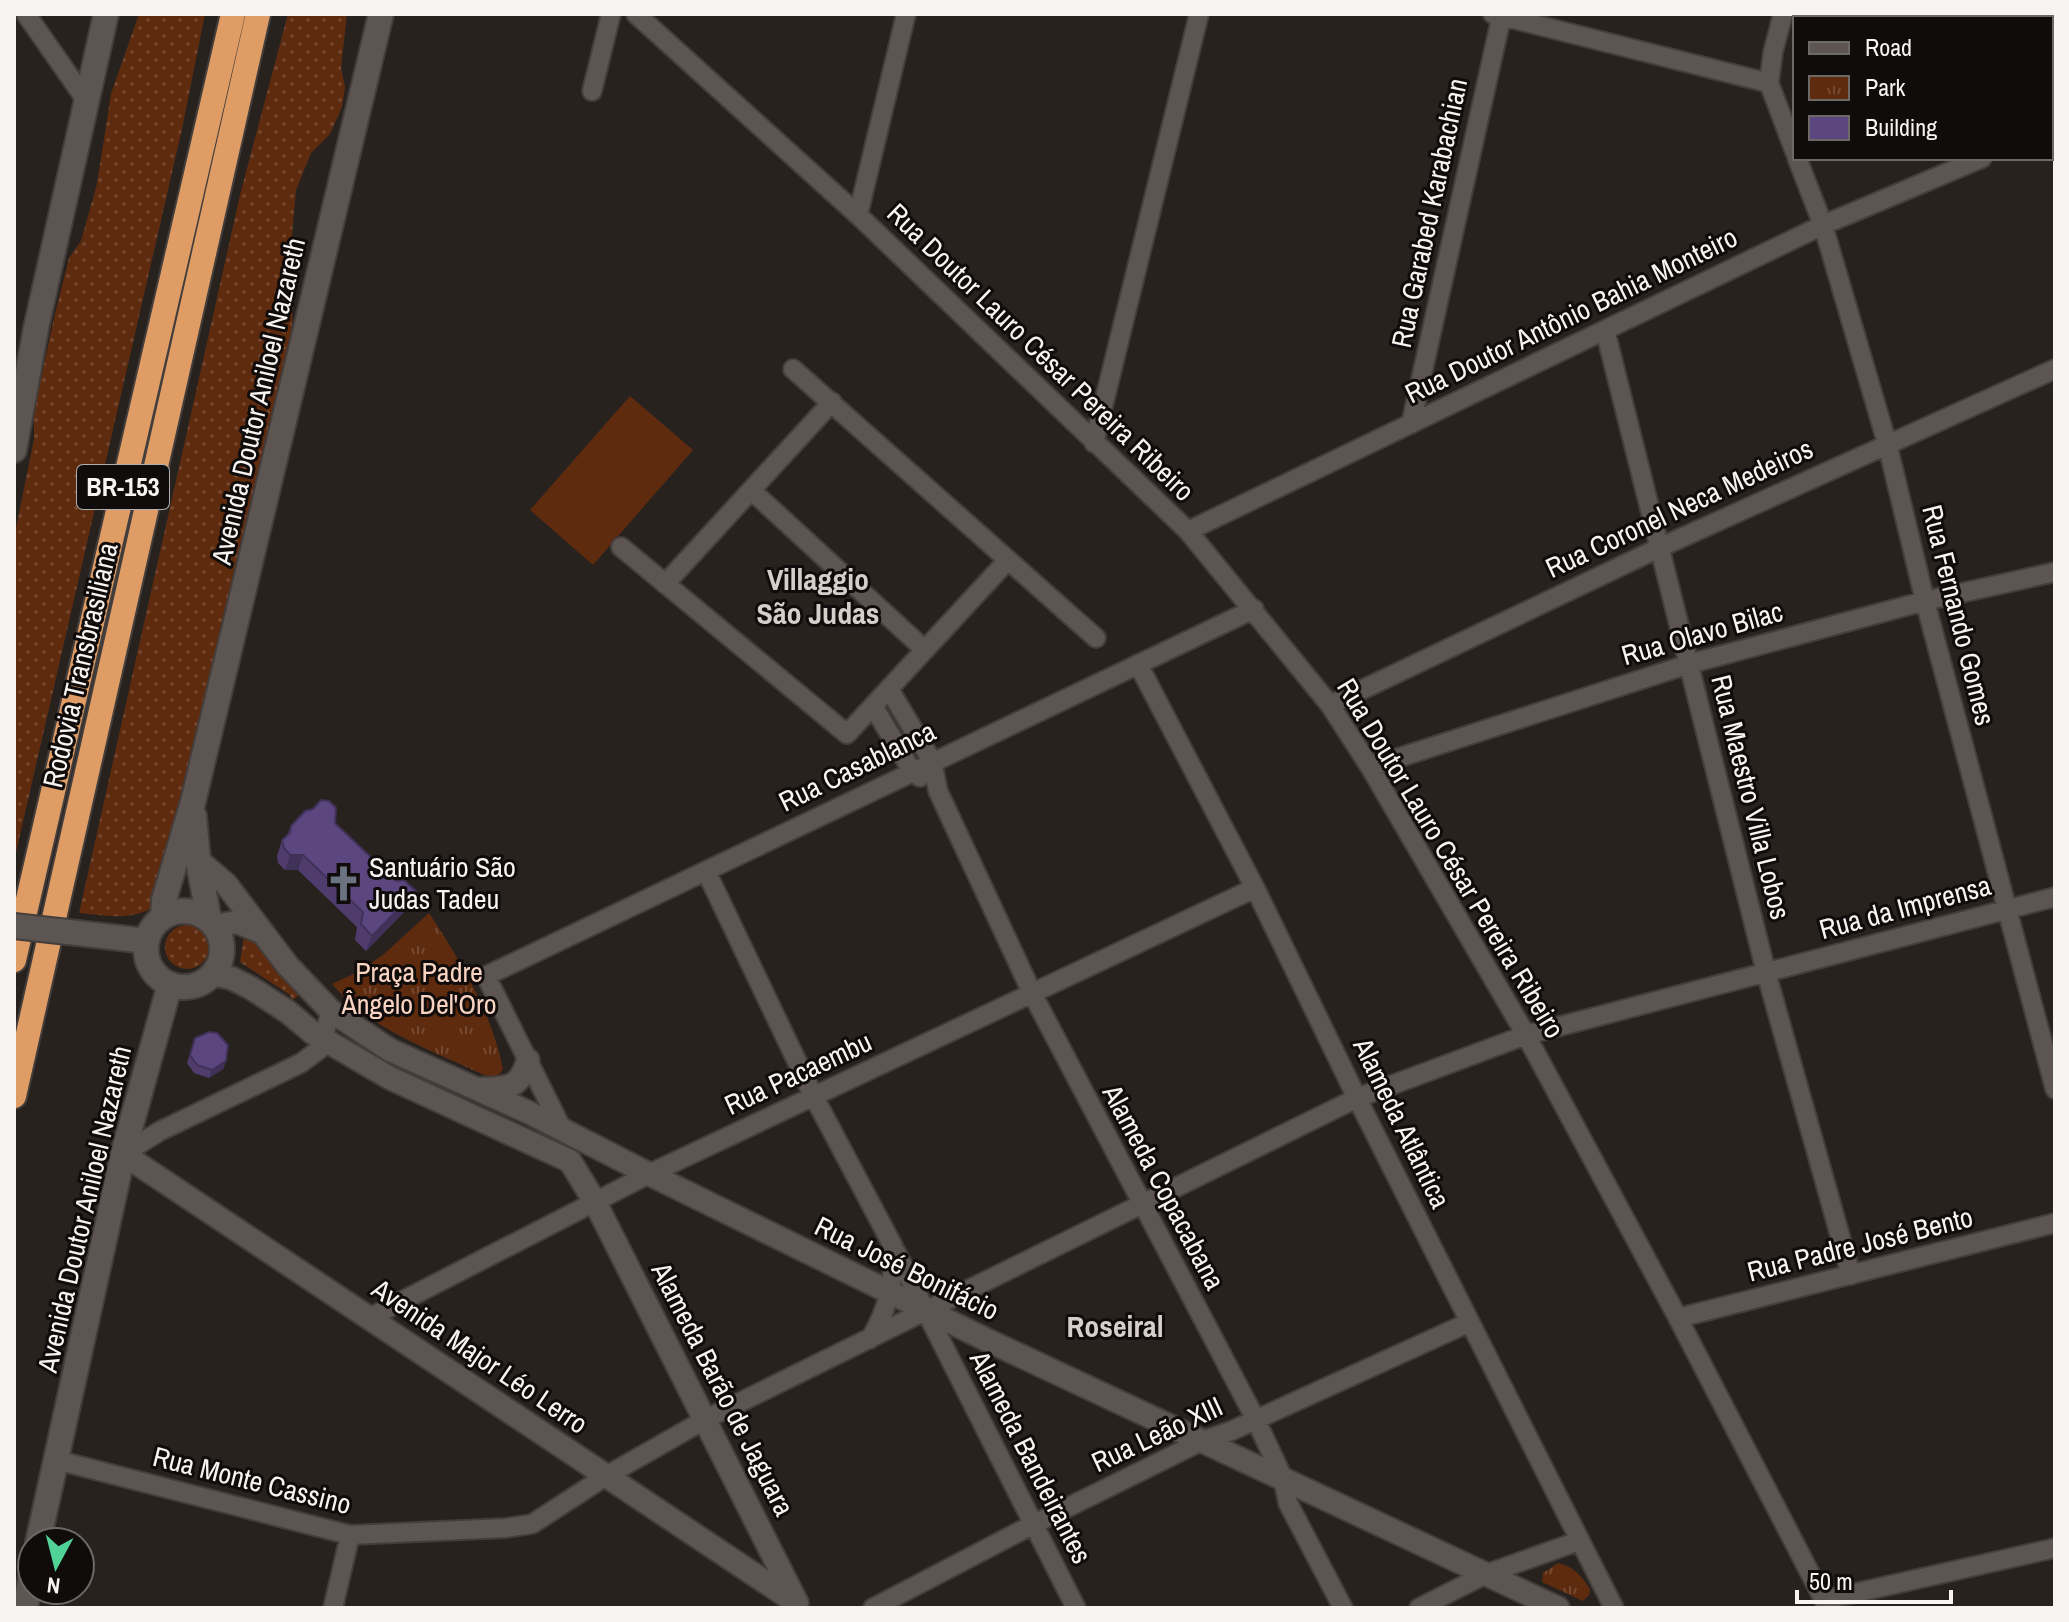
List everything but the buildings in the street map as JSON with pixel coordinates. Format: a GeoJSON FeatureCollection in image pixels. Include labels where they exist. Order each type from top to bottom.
{"type":"FeatureCollection","features":[{"type":"Feature","properties":{"kind":"highway","name":"Rodovia Transbrasiliana"},"geometry":{"type":"LineString","coordinates":[[14,960],[233,14]]}},
{"type":"Feature","properties":{"kind":"highway","name":"Rodovia Transbrasiliana"},"geometry":{"type":"LineString","coordinates":[[14,1096],[258,14]]}},
{"type":"Feature","properties":{"kind":"main road"},"geometry":{"type":"LineString","coordinates":[[14,450],[36,328],[106,14]]}},
{"type":"Feature","properties":{"kind":"main road","name":"Avenida Doutor Aniloel Nazareth"},"geometry":{"type":"LineString","coordinates":[[163,916],[164,900],[193,802],[381,14]]}},
{"type":"Feature","properties":{"kind":"main road","name":"Avenida Doutor Aniloel Nazareth"},"geometry":{"type":"LineString","coordinates":[[193,802],[198,860],[212,923]]}},
{"type":"Feature","properties":{"kind":"main road"},"geometry":{"type":"LineString","coordinates":[[187,911],[212,923],[220,938],[222,951],[212,974],[191,986],[170,984],[155,974],[146,954],[146,941],[163,916],[187,911]]}},
{"type":"Feature","properties":{"kind":"main road"},"geometry":{"type":"LineString","coordinates":[[14,926],[146,941]]}},
{"type":"Feature","properties":{"kind":"main road","name":"Avenida Doutor Aniloel Nazareth"},"geometry":{"type":"LineString","coordinates":[[42,1526],[123,1154],[170,984]]}},
{"type":"Feature","properties":{"kind":"street"},"geometry":{"type":"LineString","coordinates":[[26,14],[86,100]]}},
{"type":"Feature","properties":{"kind":"street"},"geometry":{"type":"LineString","coordinates":[[592,91],[611,14]]}},
{"type":"Feature","properties":{"kind":"street","name":"Rua Doutor Lauro César Pereira Ribeiro"},"geometry":{"type":"LineString","coordinates":[[636,14],[858,215],[1188,531],[1330,705],[1370,767],[1526,1035],[1678,1318],[1826,1604]]}},
{"type":"Feature","properties":{"kind":"street"},"geometry":{"type":"LineString","coordinates":[[858,215],[906,14]]}},
{"type":"Feature","properties":{"kind":"street"},"geometry":{"type":"LineString","coordinates":[[1094,443],[1199,14]]}},
{"type":"Feature","properties":{"kind":"street"},"geometry":{"type":"LineString","coordinates":[[1783,14],[1769,83],[1793,147]]}},
{"type":"Feature","properties":{"kind":"street"},"geometry":{"type":"LineString","coordinates":[[1499,15],[1769,83]]}},
{"type":"Feature","properties":{"kind":"street","name":"Rua Garabed Karabachian"},"geometry":{"type":"LineString","coordinates":[[1411,424],[1499,15]]}},
{"type":"Feature","properties":{"kind":"street","name":"Rua Fernando Gomes"},"geometry":{"type":"LineString","coordinates":[[1798,160],[1823,225],[1887,443],[1925,601],[2055,1089]]}},
{"type":"Feature","properties":{"kind":"street","name":"Rua Doutor Antônio Bahia Monteiro"},"geometry":{"type":"LineString","coordinates":[[1188,531],[1823,225],[1977,160]]}},
{"type":"Feature","properties":{"kind":"street","name":"Rua Maestro Villa Lobos"},"geometry":{"type":"LineString","coordinates":[[1605,330],[1766,972],[1851,1275]]}},
{"type":"Feature","properties":{"kind":"street"},"geometry":{"type":"LineString","coordinates":[[793,369],[1096,638]]}},
{"type":"Feature","properties":{"kind":"street","name":"Rua Coronel Neca Medeiros"},"geometry":{"type":"LineString","coordinates":[[1330,705],[1661,547],[2055,369]]}},
{"type":"Feature","properties":{"kind":"street"},"geometry":{"type":"LineString","coordinates":[[665,584],[832,402]]}},
{"type":"Feature","properties":{"kind":"street"},"geometry":{"type":"LineString","coordinates":[[751,490],[925,650]]}},
{"type":"Feature","properties":{"kind":"street"},"geometry":{"type":"LineString","coordinates":[[621,547],[847,734],[1008,560]]}},
{"type":"Feature","properties":{"kind":"street","name":"Rua Olavo Bilac"},"geometry":{"type":"LineString","coordinates":[[1370,767],[1689,664],[1925,601],[2055,572]]}},
{"type":"Feature","properties":{"kind":"street","name":"Rua Casablanca"},"geometry":{"type":"LineString","coordinates":[[528,1060],[486,976],[1254,609]]}},
{"type":"Feature","properties":{"kind":"street","name":"Alameda Atlântica"},"geometry":{"type":"LineString","coordinates":[[1138,664],[1255,888],[1357,1098],[1614,1608]]}},
{"type":"Feature","properties":{"kind":"street","name":"Alameda Copacabana"},"geometry":{"type":"LineString","coordinates":[[889,689],[932,761],[938,791],[1033,995],[1141,1206],[1255,1418],[1283,1478],[1288,1503],[1343,1608]]}},
{"type":"Feature","properties":{"kind":"street"},"geometry":{"type":"LineString","coordinates":[[873,706],[912,771]]}},
{"type":"Feature","properties":{"kind":"street","name":"Alameda Copacabana"},"geometry":{"type":"LineString","coordinates":[[912,771],[938,791]]}},
{"type":"Feature","properties":{"kind":"street","name":"Rua José Bonifácio"},"geometry":{"type":"LineString","coordinates":[[198,860],[226,884],[288,966],[331,1011],[390,1050],[562,1129],[927,1311],[1558,1608]]}},
{"type":"Feature","properties":{"kind":"street","name":"Alameda Bandeirantes"},"geometry":{"type":"LineString","coordinates":[[706,871],[813,1095],[927,1311],[1076,1608]]}},
{"type":"Feature","properties":{"kind":"street","name":"Rua Pacaembu"},"geometry":{"type":"LineString","coordinates":[[369,1318],[649,1174],[1255,888]]}},
{"type":"Feature","properties":{"kind":"street","name":"Rua da Imprensa"},"geometry":{"type":"LineString","coordinates":[[1357,1098],[1526,1035],[2055,897]]}},
{"type":"Feature","properties":{"kind":"street"},"geometry":{"type":"LineString","coordinates":[[212,923],[237,922],[262,933]]}},
{"type":"Feature","properties":{"kind":"street"},"geometry":{"type":"LineString","coordinates":[[212,974],[231,978],[251,988],[324,1040],[390,1078],[570,1161],[595,1202]]}},
{"type":"Feature","properties":{"kind":"street"},"geometry":{"type":"LineString","coordinates":[[123,1154],[160,1131],[301,1063],[320,1049],[331,1011]]}},
{"type":"Feature","properties":{"kind":"street"},"geometry":{"type":"LineString","coordinates":[[478,1090],[516,1083],[523,1075],[528,1060]]}},
{"type":"Feature","properties":{"kind":"street"},"geometry":{"type":"LineString","coordinates":[[528,1060],[562,1129]]}},
{"type":"Feature","properties":{"kind":"street","name":"Rua Monte Cassino"},"geometry":{"type":"LineString","coordinates":[[56,1460],[350,1535],[506,1528],[532,1524],[606,1476],[706,1419],[1357,1098]]}},
{"type":"Feature","properties":{"kind":"street","name":"Avenida Major Léo Lerro"},"geometry":{"type":"LineString","coordinates":[[123,1154],[801,1606]]}},
{"type":"Feature","properties":{"kind":"street","name":"Alameda Barão de Jaguara"},"geometry":{"type":"LineString","coordinates":[[595,1202],[801,1606]]}},
{"type":"Feature","properties":{"kind":"street","name":"Rua Padre José Bento"},"geometry":{"type":"LineString","coordinates":[[1678,1318],[2055,1223]]}},
{"type":"Feature","properties":{"kind":"street"},"geometry":{"type":"LineString","coordinates":[[870,1340],[890,1293],[893,1246]]}},
{"type":"Feature","properties":{"kind":"street","name":"Rua Leão XIII"},"geometry":{"type":"LineString","coordinates":[[873,1608],[1202,1441],[1231,1431],[1470,1322]]}},
{"type":"Feature","properties":{"kind":"street"},"geometry":{"type":"LineString","coordinates":[[333,1608],[350,1535]]}},
{"type":"Feature","properties":{"kind":"street"},"geometry":{"type":"LineString","coordinates":[[1419,1608],[1486,1574],[1579,1541]]}},
{"type":"Feature","properties":{"kind":"street"},"geometry":{"type":"LineString","coordinates":[[1826,1604],[2055,1548]]}},
{"type":"Feature","properties":{"kind":"green space"},"geometry":{"type":"Polygon","coordinates":[[[139,14],[205,14],[182,129],[14,861],[14,538],[34,439],[34,411],[54,318],[69,258],[81,241],[97,184],[111,94],[139,14]]]}},
{"type":"Feature","properties":{"kind":"green space"},"geometry":{"type":"Polygon","coordinates":[[[288,14],[347,14],[341,67],[345,87],[342,107],[330,134],[311,153],[296,190],[288,280],[293,296],[292,326],[237,581],[156,905],[129,916],[79,913],[241,191],[288,14]]]}},
{"type":"Feature","properties":{"kind":"green space"},"geometry":{"type":"Polygon","coordinates":[[[630,396],[693,450],[593,565],[530,510],[630,396]]]}},
{"type":"Feature","properties":{"kind":"green space","name":"Praça Padre Ângelo Del'Oro"},"geometry":{"type":"Polygon","coordinates":[[[429,913],[483,1007],[503,1069],[495,1076],[484,1075],[383,1026],[332,984],[360,971],[384,954],[429,913]]]}},
{"type":"Feature","properties":{"kind":"green space"},"geometry":{"type":"Polygon","coordinates":[[[187,925],[203,931],[209,947],[203,963],[187,969],[171,963],[165,947],[171,931],[187,925]]]}},
{"type":"Feature","properties":{"kind":"green space"},"geometry":{"type":"Polygon","coordinates":[[[244,936],[261,946],[303,987],[298,996],[292,1000],[290,995],[240,962],[244,936]]]}},
{"type":"Feature","properties":{"kind":"green space"},"geometry":{"type":"Polygon","coordinates":[[[1558,1563],[1577,1572],[1590,1589],[1583,1601],[1542,1582],[1543,1573],[1558,1563]]]}},
{"type":"Feature","properties":{"kind":"place","name":"Santuário São Judas Tadeu"},"geometry":{"type":"Point","coordinates":[343,883]}},
{"type":"Feature","properties":{"kind":"district","name":"Villaggio São Judas"},"geometry":{"type":"Point","coordinates":[818,597]}},
{"type":"Feature","properties":{"kind":"district","name":"Roseiral"},"geometry":{"type":"Point","coordinates":[1115,1327]}}]}
